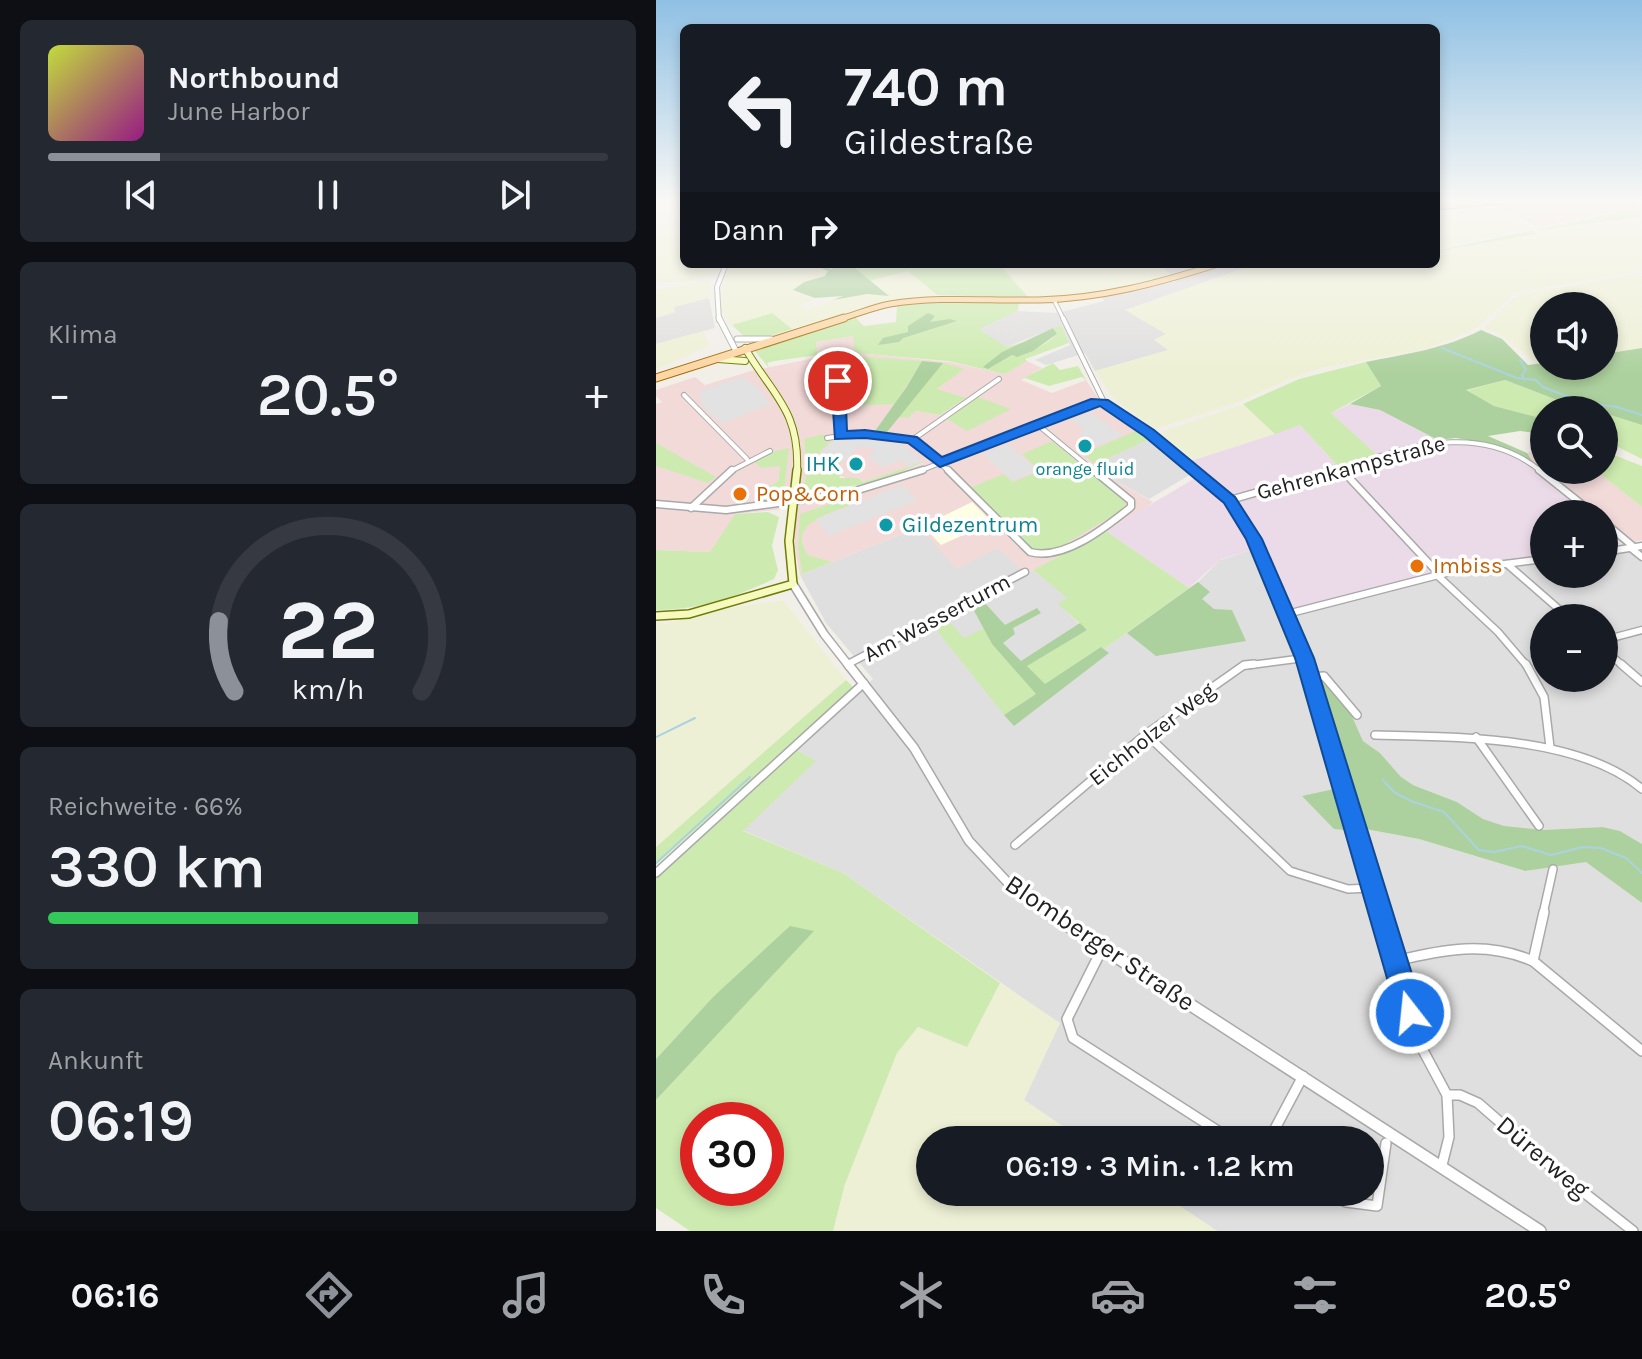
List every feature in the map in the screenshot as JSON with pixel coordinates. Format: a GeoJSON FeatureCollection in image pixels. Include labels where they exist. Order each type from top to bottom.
{"type":"FeatureCollection","features":[{"type":"Feature","properties":{"kind":"main road"},"geometry":{"type":"LineString","coordinates":[[656,378],[869,309],[909,301],[950,298],[1054,300],[1137,289],[1205,268]]}},
{"type":"Feature","properties":{"kind":"main road"},"geometry":{"type":"LineString","coordinates":[[656,616],[700,611],[793,584],[787,543],[797,459],[793,424],[779,395],[753,365],[745,348]]}},
{"type":"Feature","properties":{"kind":"main road"},"geometry":{"type":"LineString","coordinates":[[736,351],[753,365]]}},
{"type":"Feature","properties":{"kind":"main road"},"geometry":{"type":"LineString","coordinates":[[705,361],[745,361]]}},
{"type":"Feature","properties":{"kind":"street"},"geometry":{"type":"LineString","coordinates":[[724,268],[717,283],[714,305],[717,319],[736,351]]}},
{"type":"Feature","properties":{"kind":"street"},"geometry":{"type":"LineString","coordinates":[[1054,300],[1104,402],[1149,433],[1230,500],[1254,539],[1304,658],[1417,1039],[1447,1095],[1449,1137],[1442,1165]]}},
{"type":"Feature","properties":{"kind":"street"},"geometry":{"type":"LineString","coordinates":[[728,335],[737,339],[774,339]]}},
{"type":"Feature","properties":{"kind":"street"},"geometry":{"type":"LineString","coordinates":[[737,339],[745,348]]}},
{"type":"Feature","properties":{"kind":"street"},"geometry":{"type":"LineString","coordinates":[[837,358],[840,436]]}},
{"type":"Feature","properties":{"kind":"street"},"geometry":{"type":"LineString","coordinates":[[912,440],[999,379]]}},
{"type":"Feature","properties":{"kind":"street"},"geometry":{"type":"LineString","coordinates":[[684,395],[747,459]]}},
{"type":"Feature","properties":{"kind":"street"},"geometry":{"type":"LineString","coordinates":[[656,504],[726,510],[792,503],[882,485],[1096,402],[1104,402]]}},
{"type":"Feature","properties":{"kind":"street"},"geometry":{"type":"LineString","coordinates":[[827,438],[865,434],[912,440],[940,462],[1030,552],[1037,556],[1052,555],[1126,511],[1131,507],[1131,501],[1038,425]]}},
{"type":"Feature","properties":{"kind":"street","name":"Gehrenkampstraße"},"geometry":{"type":"LineString","coordinates":[[1230,500],[1442,441],[1480,443],[1526,459],[1577,500]]}},
{"type":"Feature","properties":{"kind":"street"},"geometry":{"type":"LineString","coordinates":[[691,508],[710,486],[747,459],[770,451]]}},
{"type":"Feature","properties":{"kind":"street"},"geometry":{"type":"LineString","coordinates":[[1341,469],[1438,575],[1519,655],[1536,678],[1546,702],[1550,747]]}},
{"type":"Feature","properties":{"kind":"street"},"geometry":{"type":"LineString","coordinates":[[1618,533],[1642,557]]}},
{"type":"Feature","properties":{"kind":"street"},"geometry":{"type":"LineString","coordinates":[[1287,614],[1438,575],[1530,561]]}},
{"type":"Feature","properties":{"kind":"street"},"geometry":{"type":"LineString","coordinates":[[1507,564],[1553,604]]}},
{"type":"Feature","properties":{"kind":"street","name":"Am Wasserturm"},"geometry":{"type":"LineString","coordinates":[[848,664],[1025,572]]}},
{"type":"Feature","properties":{"kind":"street","name":"Blomberger Straße"},"geometry":{"type":"LineString","coordinates":[[793,584],[812,618],[914,748],[949,810],[990,867],[1026,898],[1102,949],[1442,1165],[1540,1231]]}},
{"type":"Feature","properties":{"kind":"street"},"geometry":{"type":"LineString","coordinates":[[1618,636],[1642,630]]}},
{"type":"Feature","properties":{"kind":"street","name":"Eichholzer Weg"},"geometry":{"type":"LineString","coordinates":[[1015,845],[1146,734],[1244,665],[1304,658]]}},
{"type":"Feature","properties":{"kind":"street"},"geometry":{"type":"LineString","coordinates":[[1618,661],[1642,682]]}},
{"type":"Feature","properties":{"kind":"street"},"geometry":{"type":"LineString","coordinates":[[1310,677],[1324,676],[1357,715]]}},
{"type":"Feature","properties":{"kind":"street"},"geometry":{"type":"LineString","coordinates":[[656,873],[864,683]]}},
{"type":"Feature","properties":{"kind":"street"},"geometry":{"type":"LineString","coordinates":[[1146,734],[1290,871],[1348,889],[1373,888]]}},
{"type":"Feature","properties":{"kind":"street"},"geometry":{"type":"LineString","coordinates":[[1375,735],[1476,737],[1550,747],[1610,770],[1642,789]]}},
{"type":"Feature","properties":{"kind":"street"},"geometry":{"type":"LineString","coordinates":[[1476,737],[1539,826]]}},
{"type":"Feature","properties":{"kind":"street"},"geometry":{"type":"LineString","coordinates":[[1533,961],[1553,869]]}},
{"type":"Feature","properties":{"kind":"street"},"geometry":{"type":"LineString","coordinates":[[1396,961],[1453,946],[1495,947],[1533,961],[1642,1051]]}},
{"type":"Feature","properties":{"kind":"street"},"geometry":{"type":"LineString","coordinates":[[1102,949],[1067,1019],[1073,1038],[1210,1126]]}},
{"type":"Feature","properties":{"kind":"street"},"geometry":{"type":"LineString","coordinates":[[1276,1126],[1303,1076]]}},
{"type":"Feature","properties":{"kind":"street","name":"Dürerweg"},"geometry":{"type":"LineString","coordinates":[[1447,1095],[1460,1095],[1478,1103],[1554,1169],[1633,1231]]}},
{"type":"Feature","properties":{"kind":"street"},"geometry":{"type":"LineString","coordinates":[[1384,1157],[1386,1143]]}},
{"type":"Feature","properties":{"kind":"shaded area"},"geometry":{"type":"Polygon","coordinates":[[[656,258],[680,258],[680,268],[720,268],[716,274],[685,282],[656,283],[656,258]]]}},
{"type":"Feature","properties":{"kind":"shaded area"},"geometry":{"type":"Polygon","coordinates":[[[1440,258],[1642,258],[1642,270],[1514,293],[1477,328],[1425,349],[1322,368],[1239,402],[1154,429],[1113,398],[1095,371],[1168,350],[1154,340],[1166,334],[1125,310],[1245,268],[1440,268],[1440,258]]]}},
{"type":"Feature","properties":{"kind":"shaded area"},"geometry":{"type":"Polygon","coordinates":[[[730,268],[822,268],[829,271],[826,276],[804,282],[794,290],[815,298],[802,305],[800,308],[805,310],[833,300],[868,294],[888,296],[869,281],[908,271],[937,295],[875,306],[792,329],[772,313],[728,324],[721,310],[723,283],[730,268]]]}},
{"type":"Feature","properties":{"kind":"shaded area"},"geometry":{"type":"Polygon","coordinates":[[[1003,268],[1164,268],[1172,277],[1097,292],[1029,298],[1003,268]]]}},
{"type":"Feature","properties":{"kind":"shaded area"},"geometry":{"type":"Polygon","coordinates":[[[1164,268],[1245,268],[1126,310],[1167,334],[1155,339],[1169,350],[1095,371],[1085,353],[1046,365],[1035,360],[1070,345],[1061,325],[1007,347],[978,329],[1018,311],[1058,313],[1104,301],[1102,297],[1176,281],[1164,268]]]}},
{"type":"Feature","properties":{"kind":"shaded area"},"geometry":{"type":"Polygon","coordinates":[[[1642,273],[1642,348],[1618,352],[1618,292],[1533,292],[1642,273]]]}},
{"type":"Feature","properties":{"kind":"shaded area"},"geometry":{"type":"Polygon","coordinates":[[[711,280],[709,298],[674,307],[675,312],[656,318],[656,290],[711,280]]]}},
{"type":"Feature","properties":{"kind":"shaded area"},"geometry":{"type":"Polygon","coordinates":[[[1530,293],[1530,359],[1497,332],[1484,328],[1513,298],[1530,293]]]}},
{"type":"Feature","properties":{"kind":"shaded area"},"geometry":{"type":"Polygon","coordinates":[[[709,298],[715,328],[656,344],[656,318],[675,312],[673,307],[709,298]]]}},
{"type":"Feature","properties":{"kind":"shaded area"},"geometry":{"type":"Polygon","coordinates":[[[704,331],[709,346],[656,369],[656,344],[704,331]]]}},
{"type":"Feature","properties":{"kind":"shaded area"},"geometry":{"type":"Polygon","coordinates":[[[854,336],[856,353],[949,362],[1005,374],[1027,361],[1042,368],[1021,380],[1052,393],[1086,380],[1104,407],[1150,439],[1095,465],[1153,502],[1026,574],[998,548],[956,569],[920,527],[800,575],[795,548],[794,508],[736,514],[710,552],[656,550],[656,404],[662,402],[656,396],[656,390],[695,377],[705,385],[751,371],[819,357],[816,342],[854,336]],[[943,364],[915,411],[940,415],[965,399],[936,390],[963,369],[943,364]],[[804,439],[807,472],[803,488],[824,493],[884,480],[926,462],[862,482],[858,478],[851,480],[831,472],[841,462],[816,456],[825,441],[804,439]],[[788,449],[775,453],[761,467],[780,466],[778,481],[758,493],[756,502],[773,499],[784,492],[788,449]]]}},
{"type":"Feature","properties":{"kind":"shaded area"},"geometry":{"type":"Polygon","coordinates":[[[742,377],[759,389],[771,404],[722,423],[702,406],[700,391],[742,377]]]}},
{"type":"Feature","properties":{"kind":"shaded area"},"geometry":{"type":"Polygon","coordinates":[[[1243,404],[1275,434],[1194,460],[1159,433],[1243,404]]]}},
{"type":"Feature","properties":{"kind":"shaded area"},"geometry":{"type":"Polygon","coordinates":[[[1350,404],[1380,410],[1438,440],[1500,450],[1530,465],[1530,484],[1556,484],[1575,500],[1530,500],[1530,565],[1438,577],[1281,617],[1251,550],[1221,559],[1189,588],[1106,531],[1202,474],[1189,461],[1300,425],[1337,465],[1376,455],[1331,413],[1350,404]]]}},
{"type":"Feature","properties":{"kind":"shaded area"},"geometry":{"type":"Polygon","coordinates":[[[1090,412],[1123,435],[1097,446],[1079,433],[1085,430],[1071,420],[1090,412]]]}},
{"type":"Feature","properties":{"kind":"shaded area"},"geometry":{"type":"Polygon","coordinates":[[[870,439],[904,445],[922,461],[909,467],[902,460],[883,467],[868,458],[875,450],[860,446],[844,461],[817,456],[834,440],[870,439]]]}},
{"type":"Feature","properties":{"kind":"shaded area"},"geometry":{"type":"Polygon","coordinates":[[[1150,439],[1193,473],[1149,499],[1116,481],[1095,464],[1150,439]]]}},
{"type":"Feature","properties":{"kind":"shaded area"},"geometry":{"type":"Polygon","coordinates":[[[1008,444],[1038,470],[1012,481],[983,454],[1008,444]]]}},
{"type":"Feature","properties":{"kind":"shaded area"},"geometry":{"type":"Polygon","coordinates":[[[1561,484],[1613,484],[1642,507],[1642,540],[1634,542],[1618,529],[1618,500],[1581,500],[1561,484]]]}},
{"type":"Feature","properties":{"kind":"shaded area"},"geometry":{"type":"Polygon","coordinates":[[[902,485],[917,500],[829,536],[816,519],[902,485]]]}},
{"type":"Feature","properties":{"kind":"shaded area"},"geometry":{"type":"Polygon","coordinates":[[[972,502],[992,522],[941,545],[923,526],[972,502]]]}},
{"type":"Feature","properties":{"kind":"shaded area"},"geometry":{"type":"Polygon","coordinates":[[[920,527],[937,546],[999,548],[1026,574],[1033,570],[1068,598],[1059,604],[1104,649],[1198,582],[1220,560],[1251,550],[1438,577],[1530,565],[1530,588],[1618,588],[1618,553],[1642,549],[1642,844],[1620,831],[1603,827],[1542,830],[1504,827],[1483,819],[1457,802],[1413,785],[1401,778],[1380,753],[1363,741],[1351,714],[1328,683],[1317,682],[1360,828],[1419,839],[1524,871],[1586,861],[1642,903],[1642,1231],[1217,1231],[1180,1206],[1384,1206],[1384,1126],[1062,1126],[1024,1100],[1059,1023],[843,873],[742,830],[815,761],[797,750],[873,679],[826,623],[800,575],[920,527]]]}},
{"type":"Feature","properties":{"kind":"shaded area"},"geometry":{"type":"Polygon","coordinates":[[[783,600],[846,680],[656,847],[656,738],[695,718],[656,735],[656,622],[665,624],[717,610],[783,600]]]}},
{"type":"Feature","properties":{"kind":"shaded area"},"geometry":{"type":"Polygon","coordinates":[[[1000,983],[1060,1023],[1024,1100],[1062,1126],[916,1126],[916,1206],[1180,1206],[1217,1231],[833,1231],[845,1184],[897,1053],[918,1027],[967,1047],[1000,983]]]}},
{"type":"Feature","properties":{"kind":"green space"},"geometry":{"type":"Polygon","coordinates":[[[821,268],[855,268],[889,296],[867,294],[833,300],[843,296],[815,298],[793,290],[804,282],[825,276],[828,271],[821,268]]]}},
{"type":"Feature","properties":{"kind":"green space"},"geometry":{"type":"Polygon","coordinates":[[[854,268],[1003,268],[1029,298],[937,295],[908,271],[869,281],[854,268]]]}},
{"type":"Feature","properties":{"kind":"green space"},"geometry":{"type":"Polygon","coordinates":[[[949,301],[1019,302],[1018,311],[979,329],[1007,347],[1024,342],[1002,352],[988,369],[1012,355],[1017,357],[1043,345],[1057,334],[1053,328],[1061,325],[1069,343],[1025,359],[1027,361],[1005,374],[948,361],[855,353],[853,336],[816,342],[818,355],[774,361],[767,363],[769,368],[755,351],[855,317],[864,326],[896,322],[897,306],[949,301]]]}},
{"type":"Feature","properties":{"kind":"green space"},"geometry":{"type":"Polygon","coordinates":[[[772,313],[792,329],[763,338],[746,338],[732,325],[772,313]]]}},
{"type":"Feature","properties":{"kind":"green space"},"geometry":{"type":"Polygon","coordinates":[[[928,313],[935,316],[930,322],[957,321],[899,342],[878,345],[883,338],[908,332],[908,326],[928,313]]]}},
{"type":"Feature","properties":{"kind":"green space"},"geometry":{"type":"Polygon","coordinates":[[[1053,328],[1057,334],[1033,351],[1017,357],[1012,355],[988,369],[983,367],[1002,352],[1053,328]]]}},
{"type":"Feature","properties":{"kind":"green space"},"geometry":{"type":"Polygon","coordinates":[[[1481,330],[1502,339],[1530,365],[1530,380],[1618,380],[1618,352],[1642,348],[1642,425],[1618,417],[1618,396],[1547,396],[1505,380],[1466,390],[1494,406],[1530,415],[1530,432],[1488,436],[1527,453],[1530,461],[1490,444],[1456,438],[1438,440],[1380,410],[1350,404],[1381,386],[1366,362],[1467,337],[1481,330]]]}},
{"type":"Feature","properties":{"kind":"green space"},"geometry":{"type":"Polygon","coordinates":[[[850,356],[922,361],[895,404],[843,406],[840,363],[850,356]]]}},
{"type":"Feature","properties":{"kind":"green space"},"geometry":{"type":"Polygon","coordinates":[[[922,361],[943,363],[887,432],[875,431],[906,388],[922,361]]]}},
{"type":"Feature","properties":{"kind":"green space"},"geometry":{"type":"Polygon","coordinates":[[[1366,362],[1381,386],[1331,413],[1377,455],[1338,466],[1300,425],[1275,434],[1243,404],[1299,379],[1366,362]]]}},
{"type":"Feature","properties":{"kind":"green space"},"geometry":{"type":"Polygon","coordinates":[[[943,363],[964,369],[937,389],[966,398],[940,415],[915,411],[908,418],[899,417],[943,363]]]}},
{"type":"Feature","properties":{"kind":"green space"},"geometry":{"type":"Polygon","coordinates":[[[1053,363],[1060,370],[1078,366],[1086,380],[1082,377],[1049,386],[1025,378],[1020,380],[1053,363]]]}},
{"type":"Feature","properties":{"kind":"green space"},"geometry":{"type":"Polygon","coordinates":[[[1505,380],[1547,396],[1530,396],[1530,415],[1494,406],[1465,391],[1505,380]]]}},
{"type":"Feature","properties":{"kind":"green space"},"geometry":{"type":"Polygon","coordinates":[[[978,397],[1011,409],[967,431],[947,419],[978,397]]]}},
{"type":"Feature","properties":{"kind":"green space"},"geometry":{"type":"Polygon","coordinates":[[[1618,417],[1642,425],[1642,459],[1618,447],[1618,417]]]}},
{"type":"Feature","properties":{"kind":"green space"},"geometry":{"type":"Polygon","coordinates":[[[1138,430],[1150,439],[1095,464],[1082,454],[1138,430]]]}},
{"type":"Feature","properties":{"kind":"green space"},"geometry":{"type":"Polygon","coordinates":[[[823,434],[825,441],[832,440],[816,456],[842,462],[831,472],[841,475],[839,478],[858,478],[863,482],[926,461],[884,480],[809,494],[803,488],[807,472],[804,439],[823,434]]]}},
{"type":"Feature","properties":{"kind":"green space"},"geometry":{"type":"Polygon","coordinates":[[[1052,441],[1126,502],[1122,510],[1055,550],[1034,551],[970,488],[1003,474],[1013,482],[1040,471],[1022,454],[1052,441]]]}},
{"type":"Feature","properties":{"kind":"green space"},"geometry":{"type":"Polygon","coordinates":[[[656,443],[716,477],[708,483],[656,466],[656,443]]]}},
{"type":"Feature","properties":{"kind":"green space"},"geometry":{"type":"Polygon","coordinates":[[[789,448],[784,492],[772,499],[755,502],[758,493],[778,481],[780,466],[761,468],[755,462],[775,451],[789,448]]]}},
{"type":"Feature","properties":{"kind":"green space"},"geometry":{"type":"Polygon","coordinates":[[[1618,457],[1642,466],[1642,507],[1613,484],[1618,484],[1618,457]]]}},
{"type":"Feature","properties":{"kind":"green space"},"geometry":{"type":"Polygon","coordinates":[[[845,499],[850,505],[812,522],[802,536],[808,555],[832,562],[802,574],[798,546],[800,514],[845,499]]]}},
{"type":"Feature","properties":{"kind":"green space"},"geometry":{"type":"Polygon","coordinates":[[[768,512],[779,517],[772,546],[778,570],[774,579],[717,601],[687,608],[656,610],[656,550],[710,552],[735,514],[768,512]]]}},
{"type":"Feature","properties":{"kind":"green space"},"geometry":{"type":"Polygon","coordinates":[[[1106,531],[1189,588],[1104,649],[1101,647],[1045,684],[1026,666],[1087,630],[1058,604],[1067,598],[1033,570],[1106,531]]]}},
{"type":"Feature","properties":{"kind":"green space"},"geometry":{"type":"Polygon","coordinates":[[[1198,582],[1210,592],[1202,599],[1214,609],[1232,610],[1246,641],[1156,656],[1127,633],[1198,582]]]}},
{"type":"Feature","properties":{"kind":"green space"},"geometry":{"type":"Polygon","coordinates":[[[984,602],[1005,625],[1037,608],[1041,613],[1013,628],[1015,634],[1003,643],[1021,661],[1080,623],[1087,630],[1027,666],[1045,684],[1101,647],[1109,653],[1014,726],[1004,715],[1036,694],[992,644],[972,607],[984,602]]]}},
{"type":"Feature","properties":{"kind":"green space"},"geometry":{"type":"Polygon","coordinates":[[[948,620],[964,638],[984,628],[992,644],[1036,694],[1004,715],[934,627],[948,620]]]}},
{"type":"Feature","properties":{"kind":"green space"},"geometry":{"type":"Polygon","coordinates":[[[846,680],[854,688],[656,865],[656,847],[846,680]]]}},
{"type":"Feature","properties":{"kind":"green space"},"geometry":{"type":"Polygon","coordinates":[[[1316,681],[1328,682],[1351,714],[1363,741],[1413,785],[1457,802],[1483,819],[1504,826],[1542,830],[1603,827],[1620,831],[1642,844],[1642,903],[1586,862],[1525,871],[1419,839],[1360,828],[1316,681]]]}},
{"type":"Feature","properties":{"kind":"green space"},"geometry":{"type":"Polygon","coordinates":[[[797,750],[816,761],[743,831],[843,873],[1000,983],[967,1047],[918,1027],[897,1053],[845,1184],[833,1231],[690,1231],[656,1208],[656,1100],[813,931],[713,997],[656,1059],[656,877],[797,750]]]}},
{"type":"Feature","properties":{"kind":"green space"},"geometry":{"type":"Polygon","coordinates":[[[1334,789],[1345,830],[1334,829],[1302,796],[1334,789]]]}},
{"type":"Feature","properties":{"kind":"green space"},"geometry":{"type":"Polygon","coordinates":[[[790,926],[814,931],[656,1100],[656,1059],[713,997],[790,926]]]}},
{"type":"Feature","properties":{"kind":"waterway"},"geometry":{"type":"LineString","coordinates":[[1442,348],[1523,379]]}},
{"type":"Feature","properties":{"kind":"waterway"},"geometry":{"type":"LineString","coordinates":[[1520,360],[1526,370],[1522,375],[1523,379]]}},
{"type":"Feature","properties":{"kind":"waterway"},"geometry":{"type":"LineString","coordinates":[[1523,379],[1536,380],[1543,387],[1582,402],[1617,407],[1642,415]]}},
{"type":"Feature","properties":{"kind":"waterway"},"geometry":{"type":"LineString","coordinates":[[656,737],[695,718]]}},
{"type":"Feature","properties":{"kind":"waterway"},"geometry":{"type":"LineString","coordinates":[[656,863],[750,777]]}},
{"type":"Feature","properties":{"kind":"waterway"},"geometry":{"type":"LineString","coordinates":[[1383,780],[1394,792],[1411,801],[1444,812],[1479,850],[1494,852],[1522,846],[1551,855],[1583,847],[1601,848],[1626,858],[1642,873]]}},
{"type":"Feature","properties":{"kind":"place","name":"orange fluid"},"geometry":{"type":"Point","coordinates":[1085,446]}},
{"type":"Feature","properties":{"kind":"place","name":"IHK"},"geometry":{"type":"Point","coordinates":[856,464]}},
{"type":"Feature","properties":{"kind":"place","name":"Pop&Corn"},"geometry":{"type":"Point","coordinates":[740,494]}},
{"type":"Feature","properties":{"kind":"place","name":"Gildezentrum"},"geometry":{"type":"Point","coordinates":[886,525]}},
{"type":"Feature","properties":{"kind":"place","name":"Imbiss"},"geometry":{"type":"Point","coordinates":[1417,566]}},
{"type":"Feature","properties":{"kind":"route"},"geometry":{"type":"LineString","coordinates":[[838,381],[840,436],[887,435],[912,440],[940,462],[1096,402],[1104,402],[1149,433],[1230,500],[1254,539],[1304,658],[1410,1013]]}}]}
